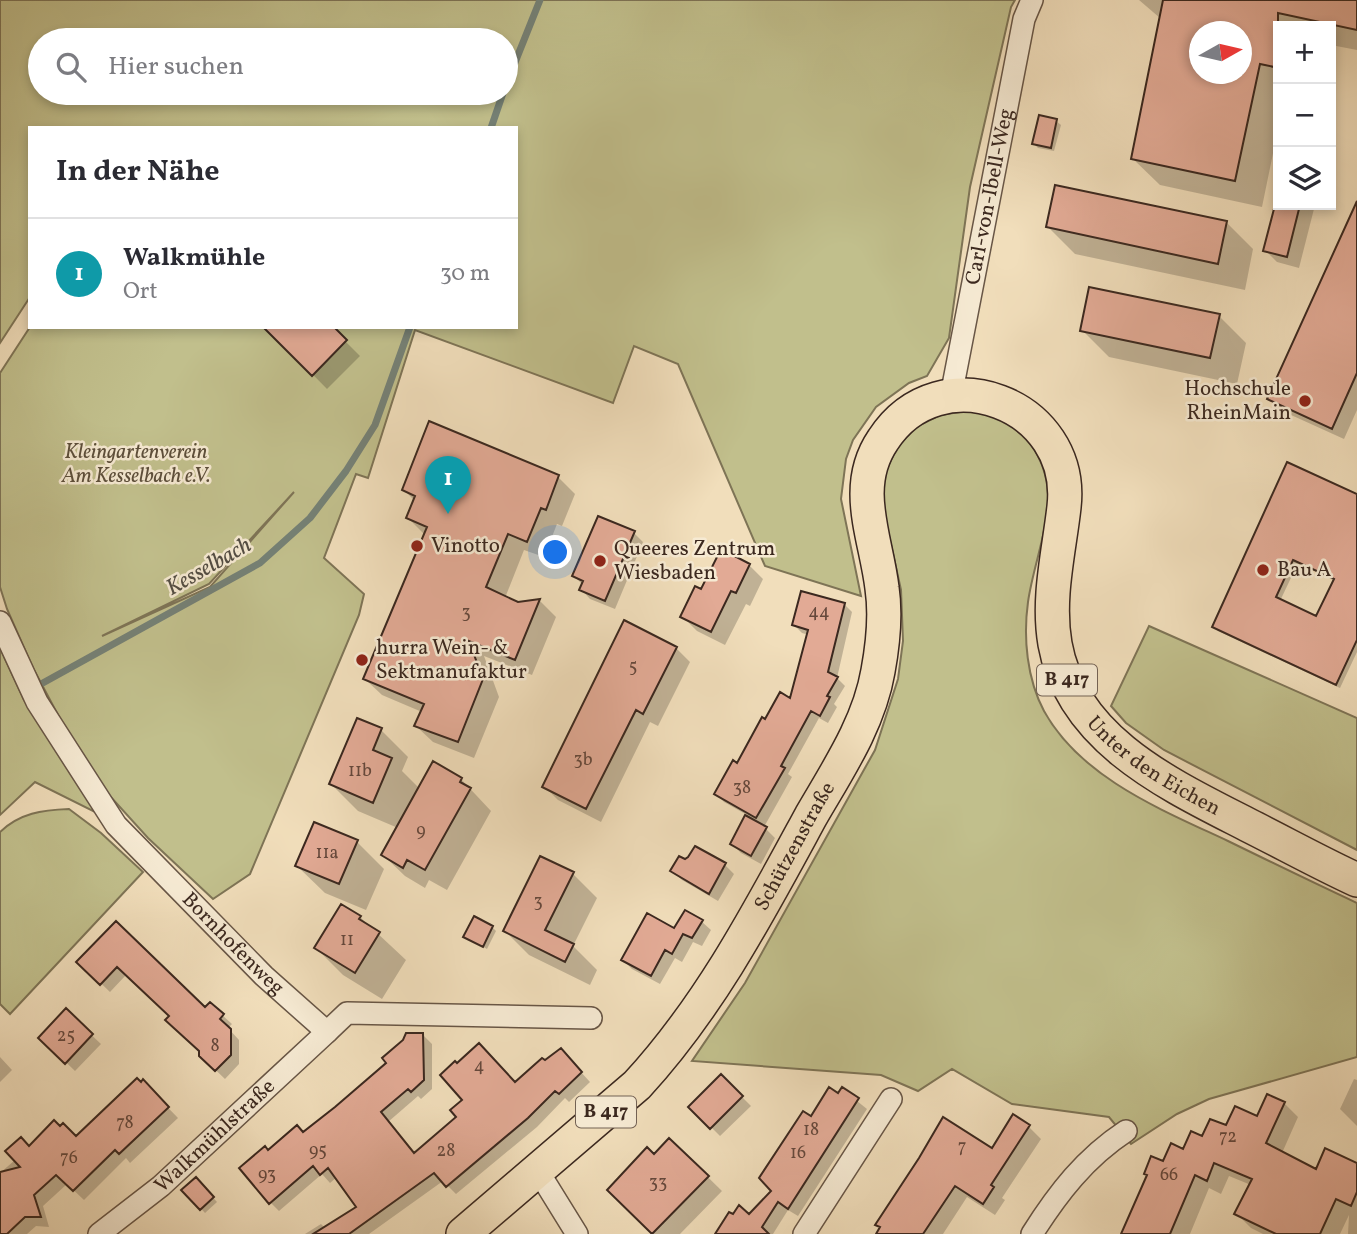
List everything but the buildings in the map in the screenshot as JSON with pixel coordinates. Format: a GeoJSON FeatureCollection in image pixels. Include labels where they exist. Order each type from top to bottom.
{"type":"FeatureCollection","features":[{"type":"Feature","properties":{"kind":"main road","name":"Unter den Eichen"},"geometry":{"type":"LineString","coordinates":[[951,396],[983,397],[1013,407],[1038,426],[1056,452],[1062,467],[1065,499],[1054,589],[1053,628],[1065,676],[1092,721],[1110,741],[1167,782],[1357,880]]}},
{"type":"Feature","properties":{"kind":"main road","name":"Schützenstraße"},"geometry":{"type":"LineString","coordinates":[[463,1234],[637,1085],[684,1030],[765,900],[854,739],[872,696],[884,625],[882,587],[866,498],[870,467],[876,451],[894,425],[920,406],[951,396]]}},
{"type":"Feature","properties":{"kind":"street","name":"Carl-von-Ibell-Weg"},"geometry":{"type":"LineString","coordinates":[[951,396],[1024,19],[1031,0]]}},
{"type":"Feature","properties":{"kind":"street","name":"Bornhofenweg"},"geometry":{"type":"LineString","coordinates":[[0,622],[37,702],[116,825],[264,976],[327,1032]]}},
{"type":"Feature","properties":{"kind":"street"},"geometry":{"type":"LineString","coordinates":[[327,1032],[347,1013],[591,1018]]}},
{"type":"Feature","properties":{"kind":"street","name":"Walkmühlstraße"},"geometry":{"type":"LineString","coordinates":[[99,1234],[161,1186],[327,1032]]}},
{"type":"Feature","properties":{"kind":"street"},"geometry":{"type":"LineString","coordinates":[[804,1234],[891,1099]]}},
{"type":"Feature","properties":{"kind":"street"},"geometry":{"type":"LineString","coordinates":[[1032,1234],[1069,1180],[1103,1146],[1126,1131]]}},
{"type":"Feature","properties":{"kind":"street"},"geometry":{"type":"LineString","coordinates":[[538,1171],[577,1234]]}},
{"type":"Feature","properties":{"kind":"green space","name":"Kleingartenverein Am Kesselbach e.V."},"geometry":{"type":"Polygon","coordinates":[[[0,0],[1015,0],[1011,7],[970,187],[949,338],[927,376],[909,383],[876,407],[853,440],[846,459],[841,499],[861,596],[765,566],[678,364],[634,346],[613,403],[415,330],[368,478],[356,474],[324,558],[364,594],[359,615],[250,874],[213,899],[148,838],[89,773],[33,668],[7,609],[0,587],[0,373],[29,329],[518,329],[518,126],[28,126],[28,300],[0,343],[0,0]],[[294,492],[209,584],[102,636],[210,587],[294,492]]]}},
{"type":"Feature","properties":{"kind":"green space"},"geometry":{"type":"Polygon","coordinates":[[[967,411],[993,416],[1020,432],[1038,455],[1047,484],[1047,514],[1030,591],[1026,630],[1030,672],[1044,711],[1060,735],[1079,755],[1125,790],[1357,903],[1357,1057],[1209,1099],[1177,1114],[1131,1144],[1109,1117],[1012,1104],[952,1069],[918,1091],[881,1075],[692,1061],[745,983],[875,750],[898,679],[903,641],[901,590],[882,498],[886,471],[897,447],[916,427],[940,415],[967,411]]]}},
{"type":"Feature","properties":{"kind":"green space"},"geometry":{"type":"Polygon","coordinates":[[[1149,626],[1357,718],[1357,850],[1164,750],[1126,723],[1111,706],[1149,626]]]}},
{"type":"Feature","properties":{"kind":"green space"},"geometry":{"type":"Polygon","coordinates":[[[0,648],[24,700],[99,814],[35,782],[0,815],[0,648]]]}},
{"type":"Feature","properties":{"kind":"green space"},"geometry":{"type":"Polygon","coordinates":[[[69,809],[101,833],[143,872],[10,1014],[0,1004],[0,832],[15,821],[32,814],[69,809]]]}},
{"type":"Feature","properties":{"kind":"waterway","name":"Kesselbach"},"geometry":{"type":"LineString","coordinates":[[518,55],[540,0]]}},
{"type":"Feature","properties":{"kind":"waterway","name":"Kesselbach"},"geometry":{"type":"LineString","coordinates":[[492,126],[499,105]]}},
{"type":"Feature","properties":{"kind":"waterway","name":"Kesselbach"},"geometry":{"type":"LineString","coordinates":[[41,684],[260,563],[310,518],[346,471],[375,425],[409,329]]}},
{"type":"Feature","properties":{"kind":"place","name":"Hochschule RheinMain"},"geometry":{"type":"Point","coordinates":[1305,401]}},
{"type":"Feature","properties":{"kind":"place","name":"Walkmühle"},"geometry":{"type":"Point","coordinates":[448,514]}},
{"type":"Feature","properties":{"kind":"place","name":"Vinotto"},"geometry":{"type":"Point","coordinates":[417,546]}},
{"type":"Feature","properties":{"kind":"place","name":"Queeres Zentrum Wiesbaden"},"geometry":{"type":"Point","coordinates":[600,561]}},
{"type":"Feature","properties":{"kind":"place","name":"Bau A"},"geometry":{"type":"Point","coordinates":[1263,570]}},
{"type":"Feature","properties":{"kind":"place","name":"hurra Wein- & Sektmanufaktur"},"geometry":{"type":"Point","coordinates":[362,660]}}]}
